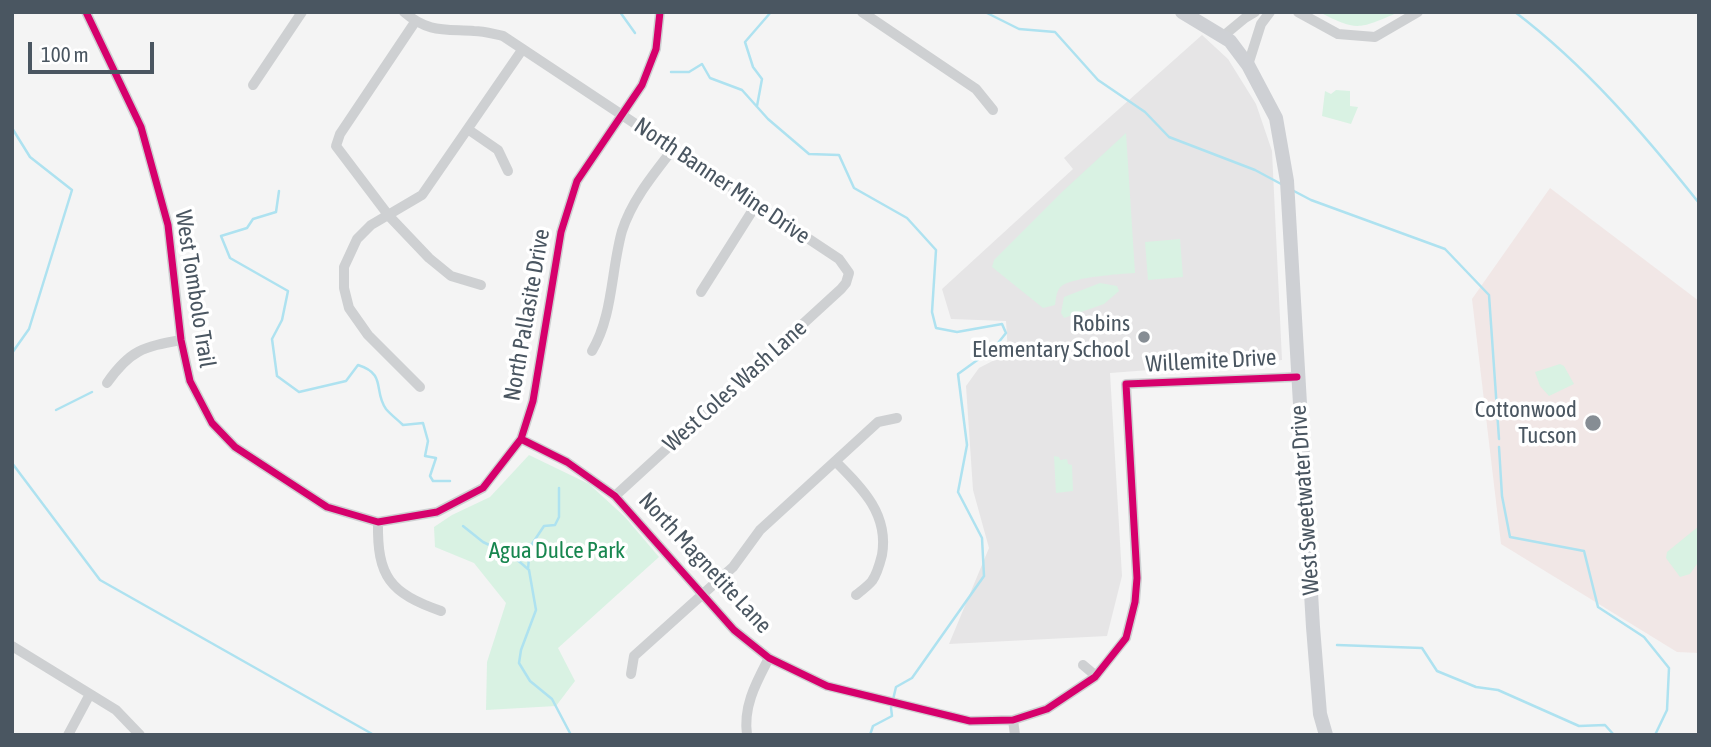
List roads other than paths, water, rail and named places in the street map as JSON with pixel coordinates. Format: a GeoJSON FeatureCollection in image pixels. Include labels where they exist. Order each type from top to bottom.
{"type":"FeatureCollection","features":[{"type":"Feature","properties":{"kind":"street","name":"West Tombolo Trail"},"geometry":{"type":"LineString","coordinates":[[86,12],[141,127],[168,225],[181,340],[190,381],[212,424],[235,447],[327,507],[378,522],[438,512],[483,488],[521,439]]}},
{"type":"Feature","properties":{"kind":"street"},"geometry":{"type":"LineString","coordinates":[[253,85],[302,12]]}},
{"type":"Feature","properties":{"kind":"street","name":"North Banner Mine Drive"},"geometry":{"type":"LineString","coordinates":[[404,12],[415,22],[445,31],[476,31],[503,36],[839,258],[852,273]]}},
{"type":"Feature","properties":{"kind":"street","name":"North Pallasite Drive"},"geometry":{"type":"LineString","coordinates":[[521,439],[533,401],[561,232],[577,181],[642,85],[656,49],[660,12]]}},
{"type":"Feature","properties":{"kind":"street"},"geometry":{"type":"LineString","coordinates":[[862,12],[976,89],[993,110]]}},
{"type":"Feature","properties":{"kind":"street","name":"West Sweetwater Drive"},"geometry":{"type":"LineString","coordinates":[[1182,12],[1230,41],[1248,65],[1276,118],[1287,181],[1314,639],[1320,714],[1326,735]]}},
{"type":"Feature","properties":{"kind":"street"},"geometry":{"type":"LineString","coordinates":[[1222,37],[1255,12]]}},
{"type":"Feature","properties":{"kind":"street"},"geometry":{"type":"LineString","coordinates":[[1248,65],[1261,24],[1270,12]]}},
{"type":"Feature","properties":{"kind":"street"},"geometry":{"type":"LineString","coordinates":[[1298,12],[1338,34],[1375,37],[1418,12]]}},
{"type":"Feature","properties":{"kind":"street"},"geometry":{"type":"LineString","coordinates":[[415,22],[340,134],[336,146],[388,215],[429,258],[451,276],[481,285]]}},
{"type":"Feature","properties":{"kind":"street"},"geometry":{"type":"LineString","coordinates":[[420,387],[368,335],[349,308],[344,267],[357,239],[371,225],[422,195],[522,50]]}},
{"type":"Feature","properties":{"kind":"street"},"geometry":{"type":"LineString","coordinates":[[469,130],[498,150],[508,171]]}},
{"type":"Feature","properties":{"kind":"street"},"geometry":{"type":"LineString","coordinates":[[592,351],[601,335],[623,228],[639,192],[673,149]]}},
{"type":"Feature","properties":{"kind":"street"},"geometry":{"type":"LineString","coordinates":[[701,292],[756,205]]}},
{"type":"Feature","properties":{"kind":"street","name":"West Coles Wash Lane"},"geometry":{"type":"LineString","coordinates":[[615,496],[841,289],[852,273]]}},
{"type":"Feature","properties":{"kind":"street"},"geometry":{"type":"LineString","coordinates":[[107,383],[119,365],[143,347],[181,340]]}},
{"type":"Feature","properties":{"kind":"street","name":"Willemite Drive"},"geometry":{"type":"LineString","coordinates":[[1126,384],[1297,377]]}},
{"type":"Feature","properties":{"kind":"street","name":"North Magnetite Lane"},"geometry":{"type":"LineString","coordinates":[[521,439],[567,463],[615,496],[734,630],[769,658],[827,686],[970,721],[1013,720],[1047,709],[1096,676],[1126,638],[1138,578],[1126,384]]}},
{"type":"Feature","properties":{"kind":"street"},"geometry":{"type":"LineString","coordinates":[[631,674],[634,656],[733,567],[760,530],[878,422],[897,418]]}},
{"type":"Feature","properties":{"kind":"street"},"geometry":{"type":"LineString","coordinates":[[836,462],[864,491],[876,508],[882,527],[884,545],[881,561],[873,581],[856,595]]}},
{"type":"Feature","properties":{"kind":"street"},"geometry":{"type":"LineString","coordinates":[[378,522],[377,548],[385,573],[398,591],[413,601],[441,611]]}},
{"type":"Feature","properties":{"kind":"street"},"geometry":{"type":"LineString","coordinates":[[13,649],[116,710],[129,720],[140,735]]}},
{"type":"Feature","properties":{"kind":"street"},"geometry":{"type":"LineString","coordinates":[[747,735],[745,722],[752,691],[769,658]]}},
{"type":"Feature","properties":{"kind":"street"},"geometry":{"type":"LineString","coordinates":[[1083,664],[1096,676]]}},
{"type":"Feature","properties":{"kind":"street"},"geometry":{"type":"LineString","coordinates":[[68,735],[90,694]]}},
{"type":"Feature","properties":{"kind":"street"},"geometry":{"type":"LineString","coordinates":[[1013,720],[1016,735]]}},
{"type":"Feature","properties":{"kind":"waterway"},"geometry":{"type":"LineString","coordinates":[[620,12],[635,33]]}},
{"type":"Feature","properties":{"kind":"waterway"},"geometry":{"type":"LineString","coordinates":[[757,106],[762,79],[753,67],[745,42],[771,12]]}},
{"type":"Feature","properties":{"kind":"waterway"},"geometry":{"type":"LineString","coordinates":[[985,12],[1019,29],[1055,32],[1098,80],[1145,112],[1169,137],[1255,170],[1283,185]]}},
{"type":"Feature","properties":{"kind":"waterway"},"geometry":{"type":"LineString","coordinates":[[1515,12],[1590,78],[1699,203]]}},
{"type":"Feature","properties":{"kind":"waterway"},"geometry":{"type":"LineString","coordinates":[[671,72],[689,72],[702,64],[710,78],[742,90],[768,119],[809,154],[839,155],[854,188],[907,218],[936,250],[932,312],[936,328],[957,332],[1002,324],[1006,333],[994,348],[958,374],[967,445],[958,492],[982,538],[984,576],[912,678],[896,687],[892,716],[873,726],[870,735]]}},
{"type":"Feature","properties":{"kind":"waterway"},"geometry":{"type":"LineString","coordinates":[[12,128],[30,157],[72,190],[29,329],[12,353]]}},
{"type":"Feature","properties":{"kind":"waterway"},"geometry":{"type":"LineString","coordinates":[[1292,190],[1311,200],[1445,249],[1489,295],[1499,439]]}},
{"type":"Feature","properties":{"kind":"waterway"},"geometry":{"type":"LineString","coordinates":[[279,191],[276,212],[253,219],[247,228],[221,236],[230,258],[288,291],[282,320],[272,339],[277,376],[299,392],[346,381],[358,365],[367,369],[376,378],[382,402],[390,413],[403,425],[423,423],[428,441],[425,456],[436,458],[430,476],[433,481],[450,481]]}},
{"type":"Feature","properties":{"kind":"waterway"},"geometry":{"type":"LineString","coordinates":[[56,410],[92,392]]}},
{"type":"Feature","properties":{"kind":"waterway"},"geometry":{"type":"LineString","coordinates":[[1499,447],[1502,496],[1510,537],[1584,551],[1598,607],[1644,637],[1669,668],[1667,710],[1655,735]]}},
{"type":"Feature","properties":{"kind":"waterway"},"geometry":{"type":"LineString","coordinates":[[12,463],[100,580],[374,735]]}},
{"type":"Feature","properties":{"kind":"waterway"},"geometry":{"type":"LineString","coordinates":[[528,569],[530,547],[544,526],[555,525],[559,517],[559,488]]}},
{"type":"Feature","properties":{"kind":"waterway"},"geometry":{"type":"LineString","coordinates":[[463,526],[483,542],[514,557],[529,570],[536,610],[519,663],[530,681],[552,699],[571,735]]}},
{"type":"Feature","properties":{"kind":"waterway"},"geometry":{"type":"LineString","coordinates":[[1337,645],[1422,648],[1437,671],[1476,687],[1498,690],[1579,726],[1605,725],[1614,735]]}},
{"type":"Feature","properties":{"kind":"place","name":"Robins Elementary School"},"geometry":{"type":"Point","coordinates":[1144,337]}},
{"type":"Feature","properties":{"kind":"place","name":"Cottonwood Tucson"},"geometry":{"type":"Point","coordinates":[1593,423]}},
{"type":"Feature","properties":{"kind":"park label","name":"Agua Dulce Park"},"geometry":{"type":"Point","coordinates":[557,551]}}]}
